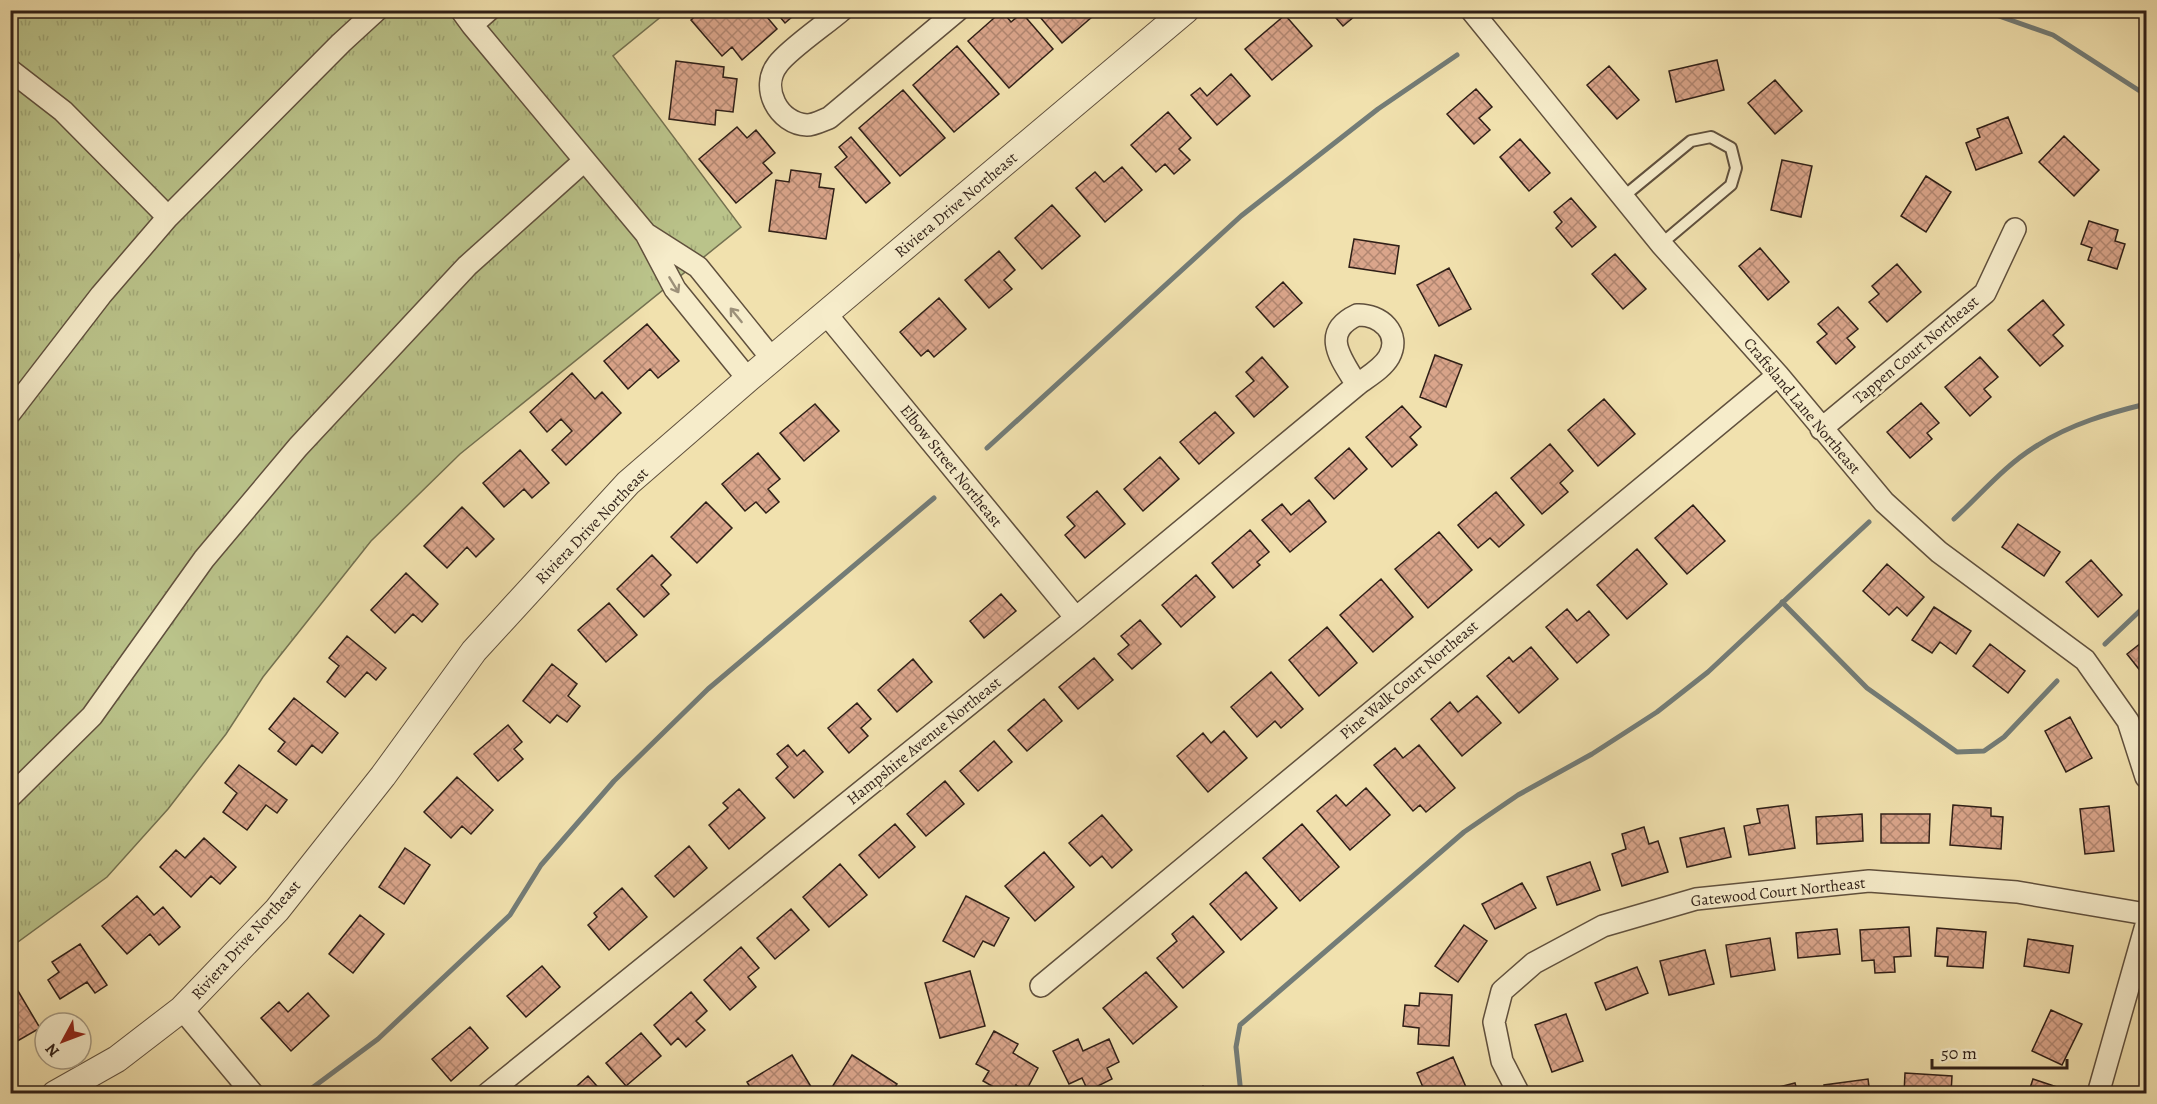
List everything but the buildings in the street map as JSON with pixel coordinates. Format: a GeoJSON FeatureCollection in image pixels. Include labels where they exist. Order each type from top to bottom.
{"type":"FeatureCollection","features":[{"type":"Feature","properties":{"kind":"street"},"geometry":{"type":"LineString","coordinates":[[10,412],[101,296],[168,217],[341,43],[377,10]]}},
{"type":"Feature","properties":{"kind":"street"},"geometry":{"type":"LineString","coordinates":[[489,10],[466,18],[646,234],[675,290],[747,379]]}},
{"type":"Feature","properties":{"kind":"street"},"geometry":{"type":"LineString","coordinates":[[842,10],[777,64],[771,80],[771,94],[778,111],[794,123],[810,125],[829,118],[958,10]]}},
{"type":"Feature","properties":{"kind":"street","name":"Riviera Drive Northeast"},"geometry":{"type":"LineString","coordinates":[[56,1094],[117,1059],[182,1009],[277,910],[383,776],[474,651],[628,483],[747,379],[827,315],[1186,10]]}},
{"type":"Feature","properties":{"kind":"street","name":"Craftsland Lane Northeast"},"geometry":{"type":"LineString","coordinates":[[1471,10],[1661,244],[1778,375],[1884,502],[1939,552],[2085,660],[2128,721],[2146,777]]}},
{"type":"Feature","properties":{"kind":"street"},"geometry":{"type":"LineString","coordinates":[[10,69],[63,111],[168,217]]}},
{"type":"Feature","properties":{"kind":"street"},"geometry":{"type":"LineString","coordinates":[[10,797],[92,716],[204,559],[298,447],[467,266],[584,161]]}},
{"type":"Feature","properties":{"kind":"street","name":"Tappen Court Northeast"},"geometry":{"type":"LineString","coordinates":[[1821,429],[1985,293],[2015,229]]}},
{"type":"Feature","properties":{"kind":"street"},"geometry":{"type":"LineString","coordinates":[[646,234],[698,267],[773,360]]}},
{"type":"Feature","properties":{"kind":"street","name":"Elbow Street Northeast"},"geometry":{"type":"LineString","coordinates":[[827,315],[1076,618]]}},
{"type":"Feature","properties":{"kind":"street","name":"Pine Walk Court Northeast"},"geometry":{"type":"LineString","coordinates":[[1041,986],[1778,375]]}},
{"type":"Feature","properties":{"kind":"street","name":"Hampshire Avenue Northeast"},"geometry":{"type":"LineString","coordinates":[[487,1094],[1076,618],[1357,385]]}},
{"type":"Feature","properties":{"kind":"street","name":"Gatewood Court Northeast"},"geometry":{"type":"LineString","coordinates":[[1519,1094],[1502,1061],[1494,1022],[1502,991],[1534,963],[1602,926],[1696,899],[1869,881],[2017,892],[2146,914]]}},
{"type":"Feature","properties":{"kind":"street"},"geometry":{"type":"LineString","coordinates":[[2097,1094],[2146,925]]}},
{"type":"Feature","properties":{"kind":"street"},"geometry":{"type":"LineString","coordinates":[[182,1009],[253,1094]]}},
{"type":"Feature","properties":{"kind":"lane"},"geometry":{"type":"LineString","coordinates":[[1623,197],[1691,141],[1711,137],[1731,148],[1736,168],[1731,185],[1661,244]]}},
{"type":"Feature","properties":{"kind":"green space"},"geometry":{"type":"Polygon","coordinates":[[[11,11],[668,11],[613,56],[741,227],[460,454],[371,541],[263,677],[226,734],[168,809],[107,877],[11,947],[10,306],[19,255],[10,223],[11,11]]]}},
{"type":"Feature","properties":{"kind":"waterway"},"geometry":{"type":"LineString","coordinates":[[1982,10],[2053,35],[2146,95]]}},
{"type":"Feature","properties":{"kind":"waterway"},"geometry":{"type":"LineString","coordinates":[[987,448],[1241,216],[1378,109],[1457,55]]}},
{"type":"Feature","properties":{"kind":"waterway"},"geometry":{"type":"LineString","coordinates":[[1954,519],[2004,470],[2038,445],[2090,420],[2146,404]]}},
{"type":"Feature","properties":{"kind":"waterway"},"geometry":{"type":"LineString","coordinates":[[304,1094],[378,1039],[510,915],[541,865],[614,781],[708,689],[934,498]]}},
{"type":"Feature","properties":{"kind":"waterway"},"geometry":{"type":"LineString","coordinates":[[1241,1094],[1236,1047],[1240,1025],[1464,832],[1518,795],[1592,754],[1657,712],[1708,672],[1869,522]]}},
{"type":"Feature","properties":{"kind":"waterway"},"geometry":{"type":"LineString","coordinates":[[1782,602],[1867,688],[1957,752],[1984,751],[2004,737],[2057,681]]}},
{"type":"Feature","properties":{"kind":"waterway"},"geometry":{"type":"LineString","coordinates":[[2105,644],[2146,605]]}}]}
